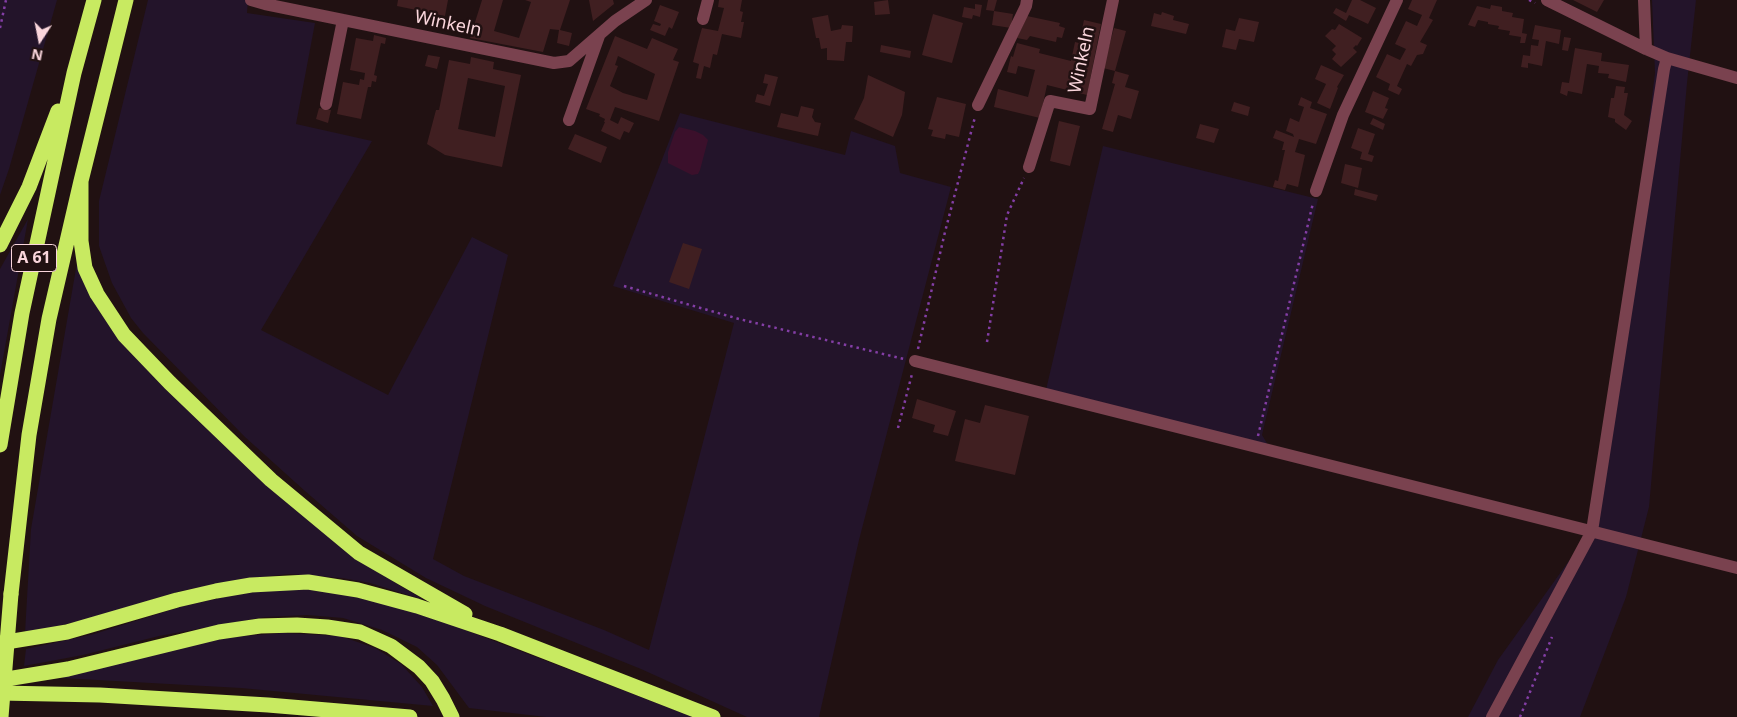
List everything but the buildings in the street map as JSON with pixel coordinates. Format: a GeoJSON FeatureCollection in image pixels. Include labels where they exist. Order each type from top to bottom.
{"type":"FeatureCollection","features":[{"type":"Feature","properties":{"kind":"highway","name":"A 61"},"geometry":{"type":"LineString","coordinates":[[0,445],[22,313],[74,73],[94,0]]}},
{"type":"Feature","properties":{"kind":"highway","name":"A 61"},"geometry":{"type":"LineString","coordinates":[[1,717],[10,594],[29,435],[50,319],[81,180],[126,0]]}},
{"type":"Feature","properties":{"kind":"highway"},"geometry":{"type":"LineString","coordinates":[[0,245],[28,187],[74,73]]}},
{"type":"Feature","properties":{"kind":"highway"},"geometry":{"type":"LineString","coordinates":[[81,180],[81,241],[85,268],[96,294],[124,334],[170,384],[271,480],[359,553],[500,634]]}},
{"type":"Feature","properties":{"kind":"highway"},"geometry":{"type":"LineString","coordinates":[[0,643],[67,632],[177,600],[216,591],[251,585],[308,582],[358,590],[418,606],[500,634],[713,717]]}},
{"type":"Feature","properties":{"kind":"highway"},"geometry":{"type":"LineString","coordinates":[[0,680],[77,667],[219,632],[260,626],[297,625],[327,627],[360,632],[391,646],[419,667],[432,681],[452,717]]}},
{"type":"Feature","properties":{"kind":"highway"},"geometry":{"type":"LineString","coordinates":[[0,693],[120,697],[410,717]]}},
{"type":"Feature","properties":{"kind":"street","name":"Winkeln"},"geometry":{"type":"LineString","coordinates":[[251,0],[554,63],[569,61],[615,21],[646,0]]}},
{"type":"Feature","properties":{"kind":"street"},"geometry":{"type":"LineString","coordinates":[[703,19],[708,0]]}},
{"type":"Feature","properties":{"kind":"street"},"geometry":{"type":"LineString","coordinates":[[978,105],[1026,6],[1027,0]]}},
{"type":"Feature","properties":{"kind":"street","name":"Winkeln"},"geometry":{"type":"LineString","coordinates":[[1029,167],[1050,101],[1090,109],[1113,0]]}},
{"type":"Feature","properties":{"kind":"street"},"geometry":{"type":"LineString","coordinates":[[1316,192],[1343,115],[1397,0]]}},
{"type":"Feature","properties":{"kind":"street"},"geometry":{"type":"LineString","coordinates":[[1548,0],[1667,58],[1737,78]]}},
{"type":"Feature","properties":{"kind":"street"},"geometry":{"type":"LineString","coordinates":[[1644,0],[1646,49]]}},
{"type":"Feature","properties":{"kind":"street"},"geometry":{"type":"LineString","coordinates":[[326,104],[342,20]]}},
{"type":"Feature","properties":{"kind":"street"},"geometry":{"type":"LineString","coordinates":[[569,120],[600,34]]}},
{"type":"Feature","properties":{"kind":"street"},"geometry":{"type":"LineString","coordinates":[[1492,717],[1592,531],[1667,58]]}},
{"type":"Feature","properties":{"kind":"street"},"geometry":{"type":"LineString","coordinates":[[915,361],[1737,568]]}},
{"type":"Feature","properties":{"kind":"path"},"geometry":{"type":"LineString","coordinates":[[0,28],[6,0]]}},
{"type":"Feature","properties":{"kind":"path"},"geometry":{"type":"LineString","coordinates":[[898,428],[978,105]]}},
{"type":"Feature","properties":{"kind":"path"},"geometry":{"type":"LineString","coordinates":[[987,342],[1007,215],[1029,167]]}},
{"type":"Feature","properties":{"kind":"path"},"geometry":{"type":"LineString","coordinates":[[1255,447],[1316,192]]}},
{"type":"Feature","properties":{"kind":"path"},"geometry":{"type":"LineString","coordinates":[[624,286],[739,319],[915,361]]}},
{"type":"Feature","properties":{"kind":"path"},"geometry":{"type":"LineString","coordinates":[[1520,717],[1554,629]]}},
{"type":"Feature","properties":{"kind":"shaded area"},"geometry":{"type":"Polygon","coordinates":[[[0,0],[57,0],[0,195],[0,0]]]}},
{"type":"Feature","properties":{"kind":"shaded area"},"geometry":{"type":"Polygon","coordinates":[[[148,0],[248,0],[247,13],[315,23],[296,124],[372,141],[261,330],[388,395],[472,237],[508,255],[433,559],[464,576],[604,630],[649,650],[734,323],[613,286],[680,113],[845,155],[851,131],[895,146],[900,173],[951,187],[859,540],[819,717],[747,717],[641,669],[485,606],[426,578],[357,536],[305,491],[245,437],[143,333],[131,318],[112,283],[99,246],[99,201],[148,0]]]}},
{"type":"Feature","properties":{"kind":"shaded area"},"geometry":{"type":"Polygon","coordinates":[[[1652,0],[1696,0],[1649,507],[1626,597],[1580,717],[1468,717],[1498,660],[1596,523],[1655,73],[1652,0]]]}},
{"type":"Feature","properties":{"kind":"shaded area"},"geometry":{"type":"Polygon","coordinates":[[[679,127],[695,131],[708,140],[698,174],[692,175],[668,163],[668,152],[675,132],[679,127]]]}},
{"type":"Feature","properties":{"kind":"shaded area"},"geometry":{"type":"Polygon","coordinates":[[[1103,146],[1318,199],[1262,435],[1268,445],[1045,394],[1103,146]]]}},
{"type":"Feature","properties":{"kind":"shaded area"},"geometry":{"type":"Polygon","coordinates":[[[28,219],[0,375],[0,269],[28,219]]]}},
{"type":"Feature","properties":{"kind":"shaded area"},"geometry":{"type":"Polygon","coordinates":[[[78,257],[101,314],[345,550],[424,600],[370,583],[342,578],[289,574],[242,579],[181,591],[85,620],[25,633],[31,529],[78,257]]]}},
{"type":"Feature","properties":{"kind":"shaded area"},"geometry":{"type":"Polygon","coordinates":[[[295,588],[349,592],[405,607],[693,717],[546,717],[469,708],[437,665],[417,647],[382,630],[343,618],[307,615],[265,617],[159,636],[83,655],[24,666],[26,649],[94,634],[183,606],[243,593],[295,588]]]}},
{"type":"Feature","properties":{"kind":"shaded area"},"geometry":{"type":"Polygon","coordinates":[[[283,633],[340,636],[375,648],[401,664],[422,687],[433,706],[241,688],[61,678],[202,641],[283,633]]]}}]}
